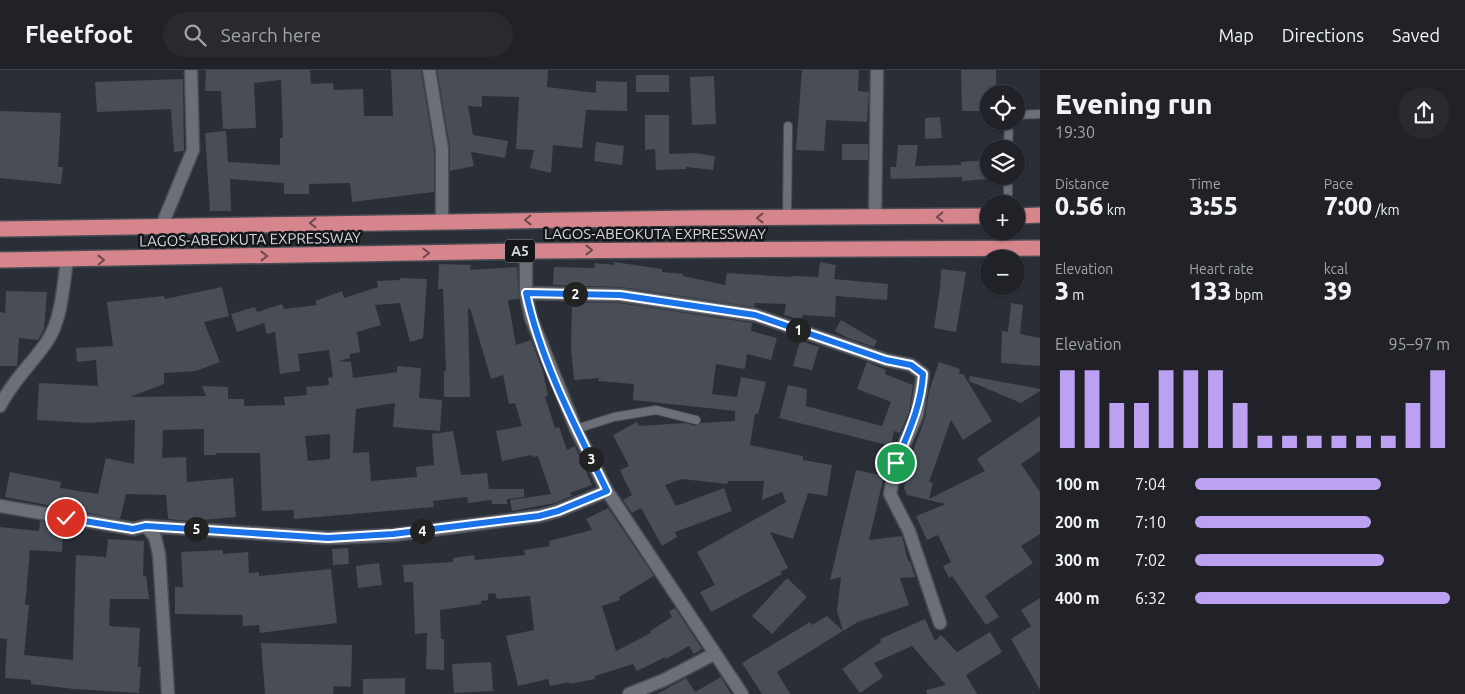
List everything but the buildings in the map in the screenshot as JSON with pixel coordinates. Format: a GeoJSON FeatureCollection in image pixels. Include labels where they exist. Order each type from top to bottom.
{"type":"FeatureCollection","features":[{"type":"Feature","properties":{"kind":"highway","name":"LAGOS-ABEOKUTA EXPRESSWAY"},"geometry":{"type":"LineString","coordinates":[[0,229],[442,221],[980,216]]}},
{"type":"Feature","properties":{"kind":"highway"},"geometry":{"type":"LineString","coordinates":[[1025,216],[1040,216]]}},
{"type":"Feature","properties":{"kind":"highway","name":"LAGOS-ABEOKUTA EXPRESSWAY"},"geometry":{"type":"LineString","coordinates":[[0,260],[526,251],[1040,248]]}},
{"type":"Feature","properties":{"kind":"street"},"geometry":{"type":"LineString","coordinates":[[162,225],[194,150],[191,70]]}},
{"type":"Feature","properties":{"kind":"street"},"geometry":{"type":"LineString","coordinates":[[429,70],[442,149],[442,221]]}},
{"type":"Feature","properties":{"kind":"street"},"geometry":{"type":"LineString","coordinates":[[875,217],[877,70]]}},
{"type":"Feature","properties":{"kind":"street"},"geometry":{"type":"LineString","coordinates":[[526,251],[526,293],[531,318],[576,429],[607,491],[742,694]]}},
{"type":"Feature","properties":{"kind":"street"},"geometry":{"type":"LineString","coordinates":[[0,406],[3,395],[53,331],[68,260]]}},
{"type":"Feature","properties":{"kind":"street"},"geometry":{"type":"LineString","coordinates":[[526,293],[620,295],[755,315],[886,360],[911,365],[923,374],[922,393],[916,415],[896,463],[890,494],[909,531],[940,623]]}},
{"type":"Feature","properties":{"kind":"street"},"geometry":{"type":"LineString","coordinates":[[0,506],[133,529],[146,526],[328,538],[393,534],[539,516],[558,511],[607,491]]}},
{"type":"Feature","properties":{"kind":"street"},"geometry":{"type":"LineString","coordinates":[[146,526],[156,537],[159,554],[168,694]]}},
{"type":"Feature","properties":{"kind":"street"},"geometry":{"type":"LineString","coordinates":[[630,694],[664,680],[714,654]]}},
{"type":"Feature","properties":{"kind":"lane"},"geometry":{"type":"LineString","coordinates":[[1025,115],[1040,114]]}},
{"type":"Feature","properties":{"kind":"lane"},"geometry":{"type":"LineString","coordinates":[[787,218],[788,126]]}},
{"type":"Feature","properties":{"kind":"lane"},"geometry":{"type":"LineString","coordinates":[[576,429],[614,417],[656,410],[696,420]]}},
{"type":"Feature","properties":{"kind":"route"},"geometry":{"type":"LineString","coordinates":[[66,518],[133,529],[146,526],[328,538],[393,534],[539,516],[558,511],[607,491],[576,429],[531,318],[526,293],[620,295],[672,301],[720,311],[755,315],[886,360],[911,365],[923,374],[922,393],[916,415],[896,463]]}}]}
